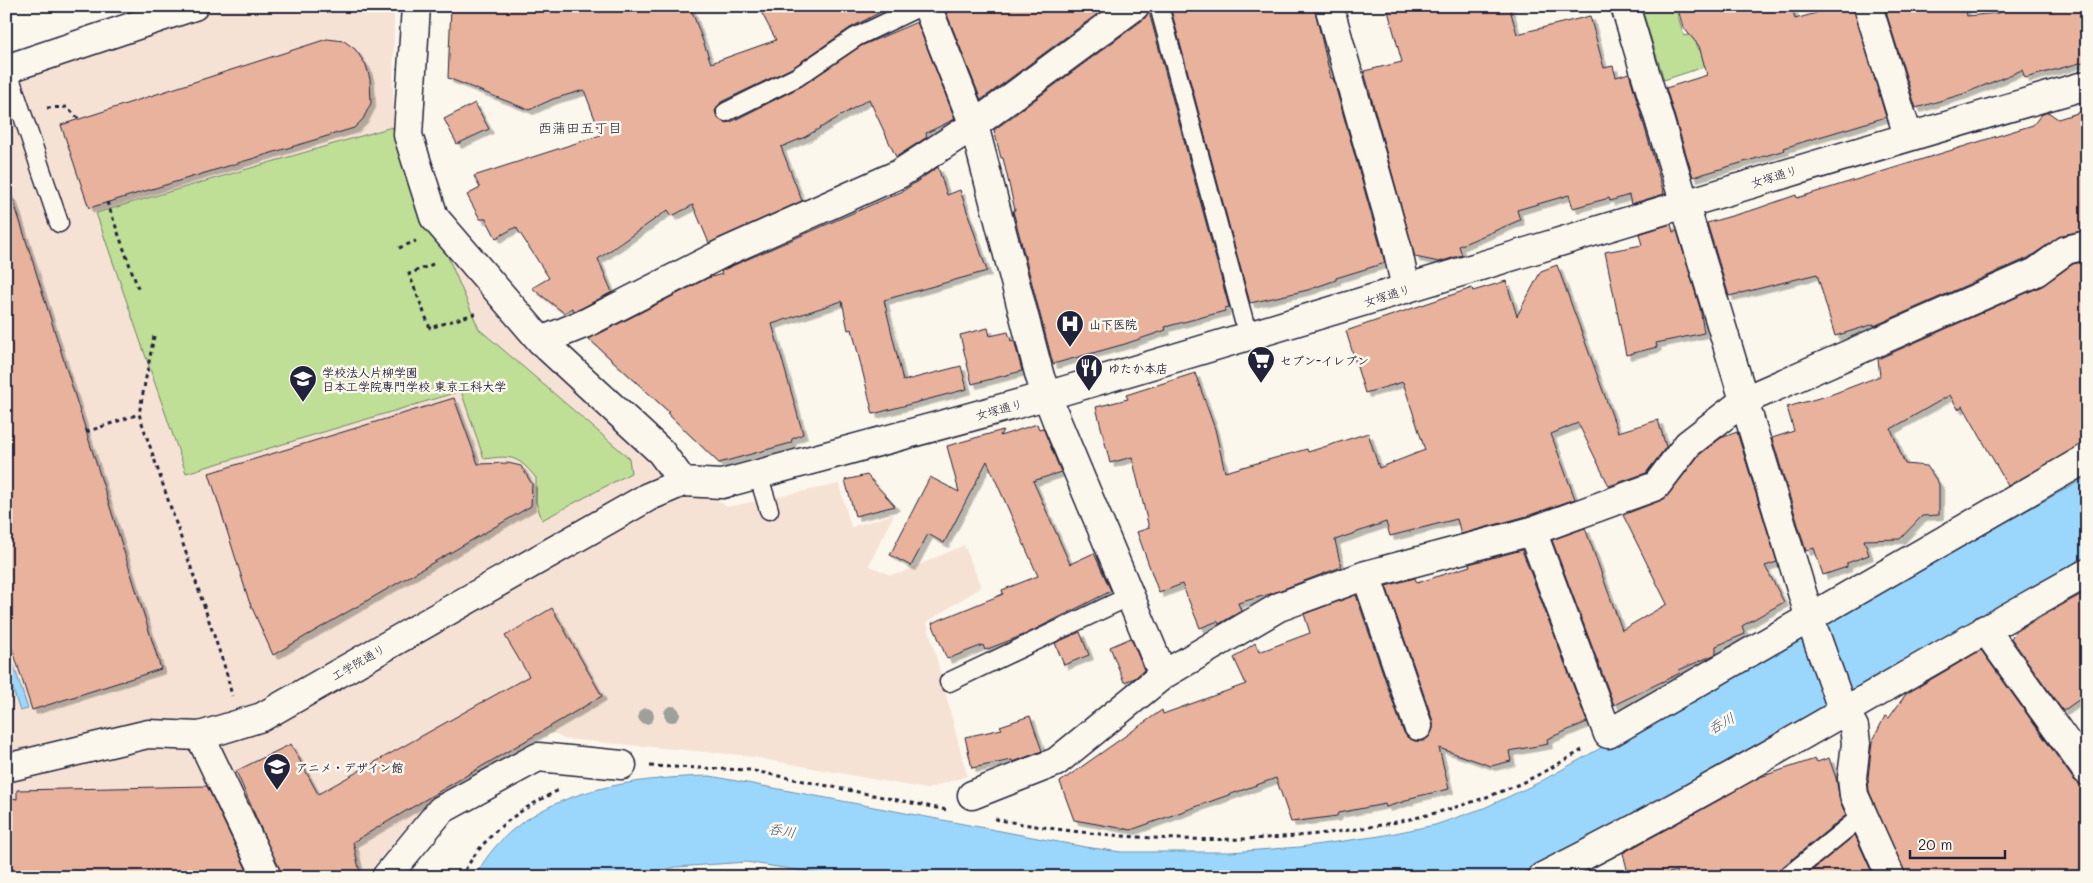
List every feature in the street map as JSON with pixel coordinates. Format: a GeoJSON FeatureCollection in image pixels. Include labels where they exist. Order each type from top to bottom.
{"type":"FeatureCollection","features":[{"type":"Feature","properties":{"kind":"street"},"geometry":{"type":"LineString","coordinates":[[7,69],[147,13],[194,6]]}},
{"type":"Feature","properties":{"kind":"street"},"geometry":{"type":"LineString","coordinates":[[416,6],[408,135],[434,217],[541,341],[661,452],[683,482]]}},
{"type":"Feature","properties":{"kind":"street"},"geometry":{"type":"LineString","coordinates":[[927,6],[974,125],[1047,396],[1163,675]]}},
{"type":"Feature","properties":{"kind":"street"},"geometry":{"type":"LineString","coordinates":[[541,341],[586,323],[725,252],[899,174],[974,125],[1135,6]]}},
{"type":"Feature","properties":{"kind":"street"},"geometry":{"type":"LineString","coordinates":[[1625,6],[1811,622],[1842,707],[1854,727],[1856,743],[1852,778],[1854,795],[1891,877]]}},
{"type":"Feature","properties":{"kind":"street"},"geometry":{"type":"LineString","coordinates":[[1868,6],[1908,136]]}},
{"type":"Feature","properties":{"kind":"street"},"geometry":{"type":"LineString","coordinates":[[1336,8],[1406,289]]}},
{"type":"Feature","properties":{"kind":"street","name":"女塚通り"},"geometry":{"type":"LineString","coordinates":[[683,482],[722,484],[1047,396],[1908,136],[2087,85]]}},
{"type":"Feature","properties":{"kind":"street"},"geometry":{"type":"LineString","coordinates":[[963,803],[1056,762],[1082,737],[1163,675],[1279,607],[1366,575],[1532,531],[1656,486],[1688,444],[1745,400],[2036,272],[2066,250],[2087,245]]}},
{"type":"Feature","properties":{"kind":"street"},"geometry":{"type":"LineString","coordinates":[[1532,531],[1608,734],[1811,622],[2087,458]]}},
{"type":"Feature","properties":{"kind":"street","name":"工学院通り"},"geometry":{"type":"LineString","coordinates":[[6,768],[148,734],[200,736],[262,717],[648,497],[683,482]]}},
{"type":"Feature","properties":{"kind":"street"},"geometry":{"type":"LineString","coordinates":[[1542,877],[1663,814],[1842,707],[2087,573]]}},
{"type":"Feature","properties":{"kind":"street"},"geometry":{"type":"LineString","coordinates":[[1366,575],[1418,726]]}},
{"type":"Feature","properties":{"kind":"street"},"geometry":{"type":"LineString","coordinates":[[1985,629],[2087,771]]}},
{"type":"Feature","properties":{"kind":"street"},"geometry":{"type":"LineString","coordinates":[[200,736],[267,877]]}},
{"type":"Feature","properties":{"kind":"street"},"geometry":{"type":"LineString","coordinates":[[386,877],[441,810],[538,757],[622,765]]}},
{"type":"Feature","properties":{"kind":"lane"},"geometry":{"type":"LineString","coordinates":[[726,112],[797,77],[856,37],[921,6]]}},
{"type":"Feature","properties":{"kind":"lane"},"geometry":{"type":"LineString","coordinates":[[1159,6],[1248,336]]}},
{"type":"Feature","properties":{"kind":"lane"},"geometry":{"type":"LineString","coordinates":[[7,69],[59,223]]}},
{"type":"Feature","properties":{"kind":"lane"},"geometry":{"type":"LineString","coordinates":[[758,474],[769,510]]}},
{"type":"Feature","properties":{"kind":"lane"},"geometry":{"type":"LineString","coordinates":[[949,682],[1130,596]]}},
{"type":"Feature","properties":{"kind":"lane"},"geometry":{"type":"LineString","coordinates":[[1787,877],[1862,816]]}},
{"type":"Feature","properties":{"kind":"path"},"geometry":{"type":"LineString","coordinates":[[22,111],[67,107],[79,119]]}},
{"type":"Feature","properties":{"kind":"path"},"geometry":{"type":"LineString","coordinates":[[107,202],[139,291]]}},
{"type":"Feature","properties":{"kind":"path"},"geometry":{"type":"LineString","coordinates":[[399,248],[419,240]]}},
{"type":"Feature","properties":{"kind":"path"},"geometry":{"type":"LineString","coordinates":[[438,262],[409,274],[430,328],[482,311]]}},
{"type":"Feature","properties":{"kind":"path"},"geometry":{"type":"LineString","coordinates":[[154,336],[138,414],[226,671],[232,698]]}},
{"type":"Feature","properties":{"kind":"path"},"geometry":{"type":"LineString","coordinates":[[86,432],[138,414]]}},
{"type":"Feature","properties":{"kind":"path"},"geometry":{"type":"LineString","coordinates":[[991,819],[1046,829],[1140,838],[1283,837],[1391,824],[1458,805],[1517,784],[1608,734]]}},
{"type":"Feature","properties":{"kind":"path"},"geometry":{"type":"LineString","coordinates":[[622,765],[748,770],[963,803]]}},
{"type":"Feature","properties":{"kind":"path"},"geometry":{"type":"LineString","coordinates":[[461,877],[474,853],[523,808],[567,786]]}},
{"type":"Feature","properties":{"kind":"path"},"geometry":{"type":"LineString","coordinates":[[697,877],[756,874],[773,877]]}},
{"type":"Feature","properties":{"kind":"shaded area","name":"学校法人片柳学園 日本工学院専門学校 東京工科大学"},"geometry":{"type":"Polygon","coordinates":[[[228,6],[394,6],[393,117],[427,218],[682,477],[727,507],[839,484],[851,527],[894,514],[869,565],[890,575],[901,573],[964,545],[981,587],[927,622],[967,776],[927,789],[741,755],[564,739],[554,733],[533,740],[444,790],[426,804],[365,877],[6,877],[6,85],[228,6]]]}},
{"type":"Feature","properties":{"kind":"green space"},"geometry":{"type":"Polygon","coordinates":[[[1641,6],[1675,6],[1684,36],[1693,34],[1698,48],[1710,65],[1664,80],[1641,6]]]}},
{"type":"Feature","properties":{"kind":"green space"},"geometry":{"type":"Polygon","coordinates":[[[392,127],[479,329],[629,458],[631,473],[542,520],[536,502],[536,478],[524,465],[514,459],[501,457],[484,459],[461,391],[186,473],[96,213],[392,127]]]}},
{"type":"Feature","properties":{"kind":"water","name":"呑川"},"geometry":{"type":"Polygon","coordinates":[[[2087,477],[2087,560],[1547,861],[1514,877],[840,877],[746,862],[676,867],[637,877],[475,877],[494,848],[518,826],[546,808],[577,795],[610,786],[678,777],[710,776],[1085,847],[1121,852],[1230,852],[1300,847],[1380,836],[1435,825],[1484,808],[1538,783],[2087,477]]]}},
{"type":"Feature","properties":{"kind":"water"},"geometry":{"type":"Polygon","coordinates":[[[6,642],[28,709],[20,711],[6,668],[6,642]]]}},
{"type":"Feature","properties":{"kind":"building"},"geometry":{"type":"Polygon","coordinates":[[[451,6],[690,6],[711,63],[776,40],[758,6],[892,6],[850,28],[792,68],[721,102],[715,111],[717,117],[725,123],[731,122],[802,86],[861,46],[917,22],[955,119],[926,133],[927,137],[896,157],[869,99],[805,137],[781,147],[802,201],[709,243],[693,205],[672,216],[668,210],[598,259],[612,292],[580,309],[574,311],[572,308],[564,313],[532,288],[549,278],[516,227],[496,238],[486,219],[480,219],[467,195],[480,188],[474,176],[601,135],[584,90],[553,99],[529,110],[448,78],[451,6]]]}},
{"type":"Feature","properties":{"kind":"building"},"geometry":{"type":"Polygon","coordinates":[[[965,6],[1108,6],[981,100],[946,12],[965,6]]]}},
{"type":"Feature","properties":{"kind":"building"},"geometry":{"type":"Polygon","coordinates":[[[1170,6],[1314,6],[1331,79],[1333,78],[1385,263],[1336,278],[1336,280],[1308,290],[1250,303],[1170,6]]]}},
{"type":"Feature","properties":{"kind":"building"},"geometry":{"type":"Polygon","coordinates":[[[1406,6],[1509,6],[1517,34],[1590,16],[1604,68],[1613,66],[1616,77],[1629,73],[1664,194],[1631,204],[1629,195],[1610,201],[1609,198],[1573,208],[1569,195],[1517,210],[1520,220],[1459,246],[1462,255],[1439,262],[1415,257],[1364,71],[1402,62],[1388,11],[1406,6]]]}},
{"type":"Feature","properties":{"kind":"building"},"geometry":{"type":"Polygon","coordinates":[[[1677,6],[1792,6],[1795,19],[1841,6],[1853,6],[1886,117],[1784,148],[1785,150],[1693,177],[1666,88],[1707,75],[1699,46],[1683,27],[1677,6]]]}},
{"type":"Feature","properties":{"kind":"building"},"geometry":{"type":"Polygon","coordinates":[[[1884,6],[1965,6],[1967,16],[1997,13],[2026,6],[2087,6],[2087,61],[2025,78],[2022,70],[1963,94],[1916,108],[1884,6]]]}},
{"type":"Feature","properties":{"kind":"building"},"geometry":{"type":"Polygon","coordinates":[[[1149,12],[1229,307],[1225,308],[1225,311],[1165,327],[1166,330],[1125,344],[1053,364],[1013,211],[1015,210],[1003,158],[1001,158],[994,130],[1144,19],[1149,12]]]}},
{"type":"Feature","properties":{"kind":"building"},"geometry":{"type":"Polygon","coordinates":[[[327,39],[344,41],[355,49],[366,65],[370,79],[371,103],[363,119],[354,128],[89,208],[61,125],[327,39]]]}},
{"type":"Feature","properties":{"kind":"building"},"geometry":{"type":"Polygon","coordinates":[[[475,103],[489,129],[457,144],[444,119],[475,103]]]}},
{"type":"Feature","properties":{"kind":"building"},"geometry":{"type":"Polygon","coordinates":[[[2087,110],[2087,230],[2062,235],[2028,258],[1874,326],[1874,324],[1835,336],[1817,274],[1729,296],[1707,223],[1796,195],[1797,198],[2033,125],[2041,115],[2048,112],[2058,119],[2087,110]]]}},
{"type":"Feature","properties":{"kind":"building"},"geometry":{"type":"Polygon","coordinates":[[[938,167],[947,195],[960,190],[987,271],[884,300],[903,381],[961,366],[967,389],[873,414],[852,329],[848,330],[842,301],[772,324],[803,434],[792,439],[791,443],[719,463],[667,413],[669,412],[589,339],[708,278],[722,274],[721,271],[903,191],[938,167]]]}},
{"type":"Feature","properties":{"kind":"building"},"geometry":{"type":"Polygon","coordinates":[[[6,196],[12,196],[161,669],[32,710],[6,629],[6,196]]]}},
{"type":"Feature","properties":{"kind":"building"},"geometry":{"type":"Polygon","coordinates":[[[1671,224],[1673,232],[1677,231],[1700,308],[1704,333],[1656,343],[1657,347],[1626,355],[1605,252],[1642,245],[1639,234],[1671,224]]]}},
{"type":"Feature","properties":{"kind":"building"},"geometry":{"type":"Polygon","coordinates":[[[2087,261],[2087,442],[2008,486],[1963,406],[1958,409],[1950,395],[1891,429],[1905,464],[1927,466],[1939,484],[1939,515],[1922,516],[1900,539],[1864,540],[1869,555],[1847,563],[1847,567],[1823,575],[1814,548],[1806,551],[1772,438],[1794,431],[1787,407],[1830,395],[1880,376],[1878,359],[2042,286],[2073,264],[2087,261]]]}},
{"type":"Feature","properties":{"kind":"building"},"geometry":{"type":"Polygon","coordinates":[[[1557,265],[1618,432],[1658,420],[1666,447],[1646,473],[1609,486],[1578,423],[1551,434],[1575,499],[1527,516],[1461,534],[1457,519],[1390,536],[1386,522],[1335,540],[1341,567],[1270,594],[1238,603],[1241,611],[1219,624],[1218,621],[1200,628],[1182,584],[1159,593],[1137,532],[1149,528],[1132,457],[1110,463],[1096,407],[1128,399],[1126,395],[1195,373],[1215,429],[1225,472],[1307,449],[1308,452],[1368,433],[1379,468],[1425,450],[1403,382],[1365,393],[1346,331],[1472,288],[1473,291],[1506,281],[1517,316],[1541,271],[1557,265]]]}},
{"type":"Feature","properties":{"kind":"building"},"geometry":{"type":"Polygon","coordinates":[[[988,328],[990,336],[1008,332],[1011,341],[1014,340],[1022,371],[972,384],[960,335],[988,328]]]}},
{"type":"Feature","properties":{"kind":"building"},"geometry":{"type":"Polygon","coordinates":[[[454,398],[478,464],[508,463],[521,466],[532,484],[531,506],[273,655],[249,601],[209,473],[454,398]]]}},
{"type":"Feature","properties":{"kind":"building"},"geometry":{"type":"Polygon","coordinates":[[[1037,424],[1039,429],[1043,428],[1061,472],[1033,481],[1070,564],[1094,553],[1111,591],[1026,634],[985,650],[983,645],[947,659],[932,623],[1003,594],[1002,590],[1038,576],[987,461],[944,543],[928,534],[911,566],[890,555],[930,477],[959,492],[947,446],[1003,430],[1000,436],[1037,424]]]}},
{"type":"Feature","properties":{"kind":"building"},"geometry":{"type":"Polygon","coordinates":[[[1737,432],[1777,562],[1765,566],[1784,602],[1742,626],[1745,634],[1716,646],[1716,654],[1679,670],[1680,673],[1614,705],[1552,540],[1585,528],[1622,630],[1667,604],[1623,515],[1662,500],[1699,455],[1721,438],[1737,432]]]}},
{"type":"Feature","properties":{"kind":"building"},"geometry":{"type":"Polygon","coordinates":[[[867,475],[895,506],[855,516],[845,480],[867,475]]]}},
{"type":"Feature","properties":{"kind":"building"},"geometry":{"type":"Polygon","coordinates":[[[1522,550],[1587,722],[1547,739],[1548,744],[1509,751],[1511,761],[1491,766],[1439,748],[1449,789],[1410,798],[1409,800],[1386,807],[1385,804],[1338,813],[1337,816],[1291,822],[1276,778],[1131,830],[1074,820],[1060,782],[1162,710],[1163,714],[1246,684],[1234,658],[1255,643],[1259,652],[1310,633],[1304,614],[1356,595],[1403,731],[1407,737],[1415,741],[1424,741],[1429,737],[1433,729],[1433,721],[1386,586],[1415,578],[1417,583],[1470,566],[1469,564],[1522,550]]]}},
{"type":"Feature","properties":{"kind":"building"},"geometry":{"type":"Polygon","coordinates":[[[2087,591],[2087,694],[2063,711],[2011,638],[2016,631],[2087,591]]]}},
{"type":"Feature","properties":{"kind":"building"},"geometry":{"type":"Polygon","coordinates":[[[552,608],[602,696],[353,842],[361,877],[282,877],[236,771],[291,744],[318,794],[529,676],[505,636],[552,608]]]}},
{"type":"Feature","properties":{"kind":"building"},"geometry":{"type":"Polygon","coordinates":[[[1080,632],[1089,655],[1064,665],[1055,643],[1080,632]]]}},
{"type":"Feature","properties":{"kind":"building"},"geometry":{"type":"Polygon","coordinates":[[[1131,638],[1144,670],[1135,678],[1124,682],[1110,647],[1131,638]]]}},
{"type":"Feature","properties":{"kind":"building"},"geometry":{"type":"Polygon","coordinates":[[[1981,650],[2074,780],[2087,789],[2087,877],[1906,877],[1869,791],[1868,778],[1872,742],[1885,716],[1889,718],[1906,694],[1981,650]]]}},
{"type":"Feature","properties":{"kind":"building"},"geometry":{"type":"Polygon","coordinates":[[[1030,716],[1042,751],[1013,762],[1012,760],[972,768],[965,737],[1002,729],[1000,726],[1030,716]]]}},
{"type":"Feature","properties":{"kind":"building"},"geometry":{"type":"Polygon","coordinates":[[[1829,758],[1836,778],[1840,801],[1846,815],[1780,869],[1777,877],[1678,877],[1676,871],[1656,877],[1629,877],[1623,853],[1760,777],[1815,759],[1817,762],[1829,758]]]}},
{"type":"Feature","properties":{"kind":"building"},"geometry":{"type":"Polygon","coordinates":[[[207,786],[250,877],[6,877],[6,797],[17,799],[17,790],[207,786]]]}},
{"type":"Feature","properties":{"kind":"building"},"geometry":{"type":"Polygon","coordinates":[[[1855,835],[1874,877],[1804,877],[1855,835]]]}},
{"type":"Feature","properties":{"kind":"place","name":"山下医院"},"geometry":{"type":"Point","coordinates":[1070,348]}},
{"type":"Feature","properties":{"kind":"place","name":"セブン-イレブン"},"geometry":{"type":"Point","coordinates":[1261,384]}},
{"type":"Feature","properties":{"kind":"place","name":"ゆたか本店"},"geometry":{"type":"Point","coordinates":[1089,392]}},
{"type":"Feature","properties":{"kind":"place","name":"学校法人片柳学園 日本工学院専門学校 東京工科大学"},"geometry":{"type":"Point","coordinates":[303,403]}},
{"type":"Feature","properties":{"kind":"place","name":"アニメ・デザイン館"},"geometry":{"type":"Point","coordinates":[277,791]}},
{"type":"Feature","properties":{"kind":"district","name":"西蒲田五丁目"},"geometry":{"type":"Point","coordinates":[580,127]}}]}
